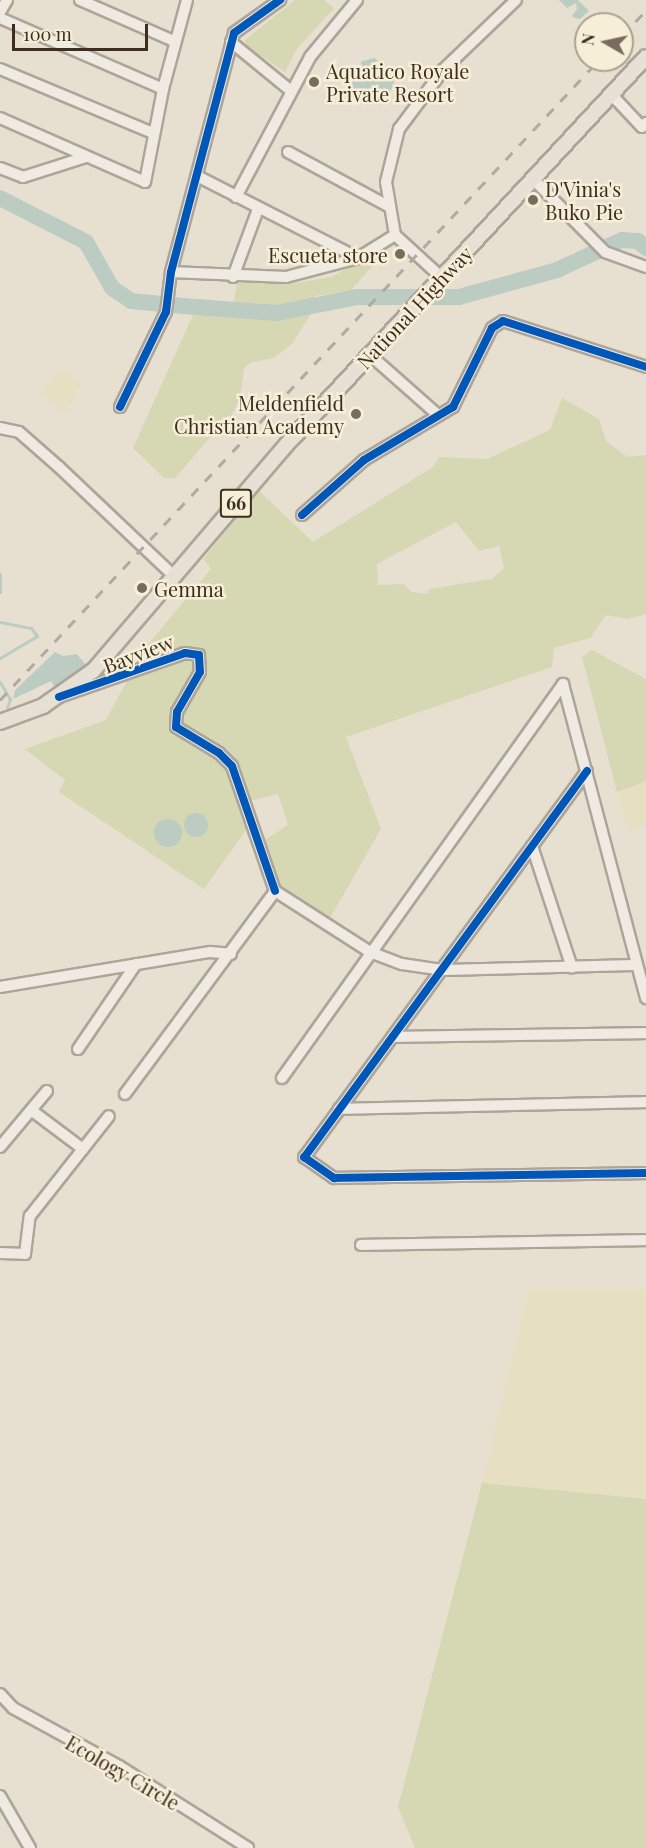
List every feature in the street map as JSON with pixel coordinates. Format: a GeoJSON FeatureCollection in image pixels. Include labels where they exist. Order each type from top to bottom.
{"type":"FeatureCollection","features":[{"type":"Feature","properties":{"kind":"main road","name":"National Highway"},"geometry":{"type":"LineString","coordinates":[[0,722],[59,697],[94,670],[369,354],[646,57]]}},
{"type":"Feature","properties":{"kind":"street"},"geometry":{"type":"LineString","coordinates":[[0,12],[7,0]]}},
{"type":"Feature","properties":{"kind":"street"},"geometry":{"type":"LineString","coordinates":[[80,0],[174,41]]}},
{"type":"Feature","properties":{"kind":"street"},"geometry":{"type":"LineString","coordinates":[[0,118],[145,182],[153,133],[186,0]]}},
{"type":"Feature","properties":{"kind":"street"},"geometry":{"type":"LineString","coordinates":[[120,407],[166,312],[166,294],[171,272],[199,177],[234,33],[280,0]]}},
{"type":"Feature","properties":{"kind":"street"},"geometry":{"type":"LineString","coordinates":[[236,197],[310,57],[357,0]]}},
{"type":"Feature","properties":{"kind":"street"},"geometry":{"type":"LineString","coordinates":[[441,277],[395,235],[388,206],[386,182],[399,129],[443,70],[516,0]]}},
{"type":"Feature","properties":{"kind":"street"},"geometry":{"type":"LineString","coordinates":[[0,18],[163,89]]}},
{"type":"Feature","properties":{"kind":"street"},"geometry":{"type":"LineString","coordinates":[[231,42],[291,91]]}},
{"type":"Feature","properties":{"kind":"street"},"geometry":{"type":"LineString","coordinates":[[0,69],[153,133]]}},
{"type":"Feature","properties":{"kind":"street"},"geometry":{"type":"LineString","coordinates":[[611,94],[642,127],[646,123]]}},
{"type":"Feature","properties":{"kind":"street"},"geometry":{"type":"LineString","coordinates":[[288,152],[388,206]]}},
{"type":"Feature","properties":{"kind":"street"},"geometry":{"type":"LineString","coordinates":[[0,168],[23,177],[86,157]]}},
{"type":"Feature","properties":{"kind":"street"},"geometry":{"type":"LineString","coordinates":[[199,177],[358,258]]}},
{"type":"Feature","properties":{"kind":"street"},"geometry":{"type":"LineString","coordinates":[[533,179],[602,249],[646,267]]}},
{"type":"Feature","properties":{"kind":"street"},"geometry":{"type":"LineString","coordinates":[[233,277],[258,209]]}},
{"type":"Feature","properties":{"kind":"street"},"geometry":{"type":"LineString","coordinates":[[171,272],[233,277],[286,277],[358,258],[395,235]]}},
{"type":"Feature","properties":{"kind":"street"},"geometry":{"type":"LineString","coordinates":[[302,515],[364,460],[453,407],[492,328],[503,321],[646,367]]}},
{"type":"Feature","properties":{"kind":"street"},"geometry":{"type":"LineString","coordinates":[[369,354],[438,415]]}},
{"type":"Feature","properties":{"kind":"street"},"geometry":{"type":"LineString","coordinates":[[0,428],[18,432],[59,467],[174,576]]}},
{"type":"Feature","properties":{"kind":"street","name":"Bayview"},"geometry":{"type":"LineString","coordinates":[[59,697],[185,653],[199,655],[200,672],[177,712],[176,727],[219,753],[232,766],[274,891]]}},
{"type":"Feature","properties":{"kind":"street"},"geometry":{"type":"LineString","coordinates":[[282,1078],[563,684],[646,998]]}},
{"type":"Feature","properties":{"kind":"street"},"geometry":{"type":"LineString","coordinates":[[587,771],[304,1157],[334,1178],[646,1173]]}},
{"type":"Feature","properties":{"kind":"street"},"geometry":{"type":"LineString","coordinates":[[532,846],[572,968]]}},
{"type":"Feature","properties":{"kind":"street"},"geometry":{"type":"LineString","coordinates":[[125,1094],[231,954],[274,891],[370,952],[402,964],[442,970],[637,965]]}},
{"type":"Feature","properties":{"kind":"street"},"geometry":{"type":"LineString","coordinates":[[0,987],[210,951],[231,954]]}},
{"type":"Feature","properties":{"kind":"street"},"geometry":{"type":"LineString","coordinates":[[78,1049],[136,964]]}},
{"type":"Feature","properties":{"kind":"street"},"geometry":{"type":"LineString","coordinates":[[393,1037],[646,1033]]}},
{"type":"Feature","properties":{"kind":"street"},"geometry":{"type":"LineString","coordinates":[[0,1147],[47,1091]]}},
{"type":"Feature","properties":{"kind":"street"},"geometry":{"type":"LineString","coordinates":[[339,1109],[646,1102]]}},
{"type":"Feature","properties":{"kind":"street"},"geometry":{"type":"LineString","coordinates":[[31,1110],[83,1149]]}},
{"type":"Feature","properties":{"kind":"street"},"geometry":{"type":"LineString","coordinates":[[0,1253],[25,1254],[30,1216],[109,1116]]}},
{"type":"Feature","properties":{"kind":"street"},"geometry":{"type":"LineString","coordinates":[[361,1245],[646,1240]]}},
{"type":"Feature","properties":{"kind":"street","name":"Ecology Circle"},"geometry":{"type":"LineString","coordinates":[[0,1694],[13,1708],[119,1766],[248,1848]]}},
{"type":"Feature","properties":{"kind":"street"},"geometry":{"type":"LineString","coordinates":[[0,1796],[30,1848]]}},
{"type":"Feature","properties":{"kind":"shaded area"},"geometry":{"type":"Polygon","coordinates":[[[559,0],[578,0],[589,11],[575,12],[576,3],[567,8],[559,0]]]}},
{"type":"Feature","properties":{"kind":"shaded area"},"geometry":{"type":"Polygon","coordinates":[[[375,58],[393,77],[394,86],[389,92],[371,89],[365,93],[371,103],[351,92],[354,75],[362,61],[375,58]]]}},
{"type":"Feature","properties":{"kind":"shaded area"},"geometry":{"type":"Polygon","coordinates":[[[61,370],[82,382],[66,413],[39,393],[61,370]]]}},
{"type":"Feature","properties":{"kind":"shaded area"},"geometry":{"type":"Polygon","coordinates":[[[55,652],[63,656],[77,654],[86,665],[63,688],[55,688],[51,681],[13,699],[15,690],[55,652]]]}},
{"type":"Feature","properties":{"kind":"shaded area"},"geometry":{"type":"Polygon","coordinates":[[[646,781],[646,826],[628,832],[617,792],[646,781]]]}},
{"type":"Feature","properties":{"kind":"shaded area"},"geometry":{"type":"Polygon","coordinates":[[[196,813],[201,814],[207,820],[207,830],[201,836],[196,837],[191,836],[185,830],[184,825],[185,820],[191,814],[196,813]]]}},
{"type":"Feature","properties":{"kind":"shaded area"},"geometry":{"type":"Polygon","coordinates":[[[168,819],[178,823],[182,833],[178,843],[168,847],[158,843],[154,833],[158,823],[168,819]]]}},
{"type":"Feature","properties":{"kind":"shaded area"},"geometry":{"type":"Polygon","coordinates":[[[529,1290],[646,1290],[646,1499],[482,1483],[529,1290]]]}},
{"type":"Feature","properties":{"kind":"green space"},"geometry":{"type":"Polygon","coordinates":[[[295,0],[324,0],[334,8],[296,50],[285,72],[245,45],[245,40],[295,0]]]}},
{"type":"Feature","properties":{"kind":"green space"},"geometry":{"type":"Polygon","coordinates":[[[390,246],[351,290],[315,296],[315,307],[292,344],[274,358],[252,362],[244,368],[240,399],[226,426],[219,427],[175,478],[164,478],[133,448],[197,306],[233,307],[237,282],[289,284],[331,277],[390,246]]]}},
{"type":"Feature","properties":{"kind":"green space"},"geometry":{"type":"Polygon","coordinates":[[[562,398],[599,419],[606,441],[627,457],[646,455],[646,614],[627,619],[606,615],[590,638],[554,648],[552,667],[346,737],[381,829],[329,920],[277,884],[265,840],[288,825],[278,794],[240,803],[246,830],[204,889],[59,792],[65,780],[25,749],[106,720],[144,649],[211,569],[203,559],[259,491],[313,542],[433,467],[439,457],[487,459],[550,430],[562,398]],[[456,522],[377,564],[378,585],[404,584],[411,592],[428,594],[429,589],[492,579],[504,568],[499,546],[479,551],[456,522]]]}},
{"type":"Feature","properties":{"kind":"green space"},"geometry":{"type":"Polygon","coordinates":[[[592,650],[646,679],[646,781],[617,792],[582,657],[592,650]]]}},
{"type":"Feature","properties":{"kind":"green space"},"geometry":{"type":"Polygon","coordinates":[[[482,1483],[646,1499],[646,1848],[415,1848],[398,1807],[482,1483]]]}},
{"type":"Feature","properties":{"kind":"waterway"},"geometry":{"type":"LineString","coordinates":[[0,198],[86,242],[112,288],[131,301],[183,306],[277,313],[357,297],[459,297],[557,270],[622,240],[638,241],[646,248]]}},
{"type":"Feature","properties":{"kind":"waterway"},"geometry":{"type":"LineString","coordinates":[[0,574],[0,592]]}},
{"type":"Feature","properties":{"kind":"waterway"},"geometry":{"type":"LineString","coordinates":[[0,622],[31,628],[37,636],[0,658]]}},
{"type":"Feature","properties":{"kind":"waterway"},"geometry":{"type":"LineString","coordinates":[[0,682],[10,699],[7,708]]}},
{"type":"Feature","properties":{"kind":"railway"},"geometry":{"type":"LineString","coordinates":[[634,23],[646,10]]}},
{"type":"Feature","properties":{"kind":"railway"},"geometry":{"type":"LineString","coordinates":[[0,700],[588,72]]}},
{"type":"Feature","properties":{"kind":"cycle path"},"geometry":{"type":"LineString","coordinates":[[120,407],[166,312],[171,272],[234,33],[280,0]]}},
{"type":"Feature","properties":{"kind":"cycle path"},"geometry":{"type":"LineString","coordinates":[[302,515],[364,460],[453,407],[492,328],[503,321],[646,367]]}},
{"type":"Feature","properties":{"kind":"cycle path"},"geometry":{"type":"LineString","coordinates":[[59,697],[185,653],[199,655],[200,672],[177,712],[176,727],[219,753],[232,766],[275,891]]}},
{"type":"Feature","properties":{"kind":"cycle path"},"geometry":{"type":"LineString","coordinates":[[587,771],[304,1157],[334,1178],[646,1173]]}},
{"type":"Feature","properties":{"kind":"place","name":"Aquatico Royale Private Resort"},"geometry":{"type":"Point","coordinates":[314,82]}},
{"type":"Feature","properties":{"kind":"place","name":"D'Vinia's Buko Pie"},"geometry":{"type":"Point","coordinates":[533,200]}},
{"type":"Feature","properties":{"kind":"place","name":"Escueta store"},"geometry":{"type":"Point","coordinates":[400,254]}},
{"type":"Feature","properties":{"kind":"place","name":"Meldenfield Christian Academy"},"geometry":{"type":"Point","coordinates":[356,414]}},
{"type":"Feature","properties":{"kind":"place","name":"Gemma"},"geometry":{"type":"Point","coordinates":[142,588]}}]}
